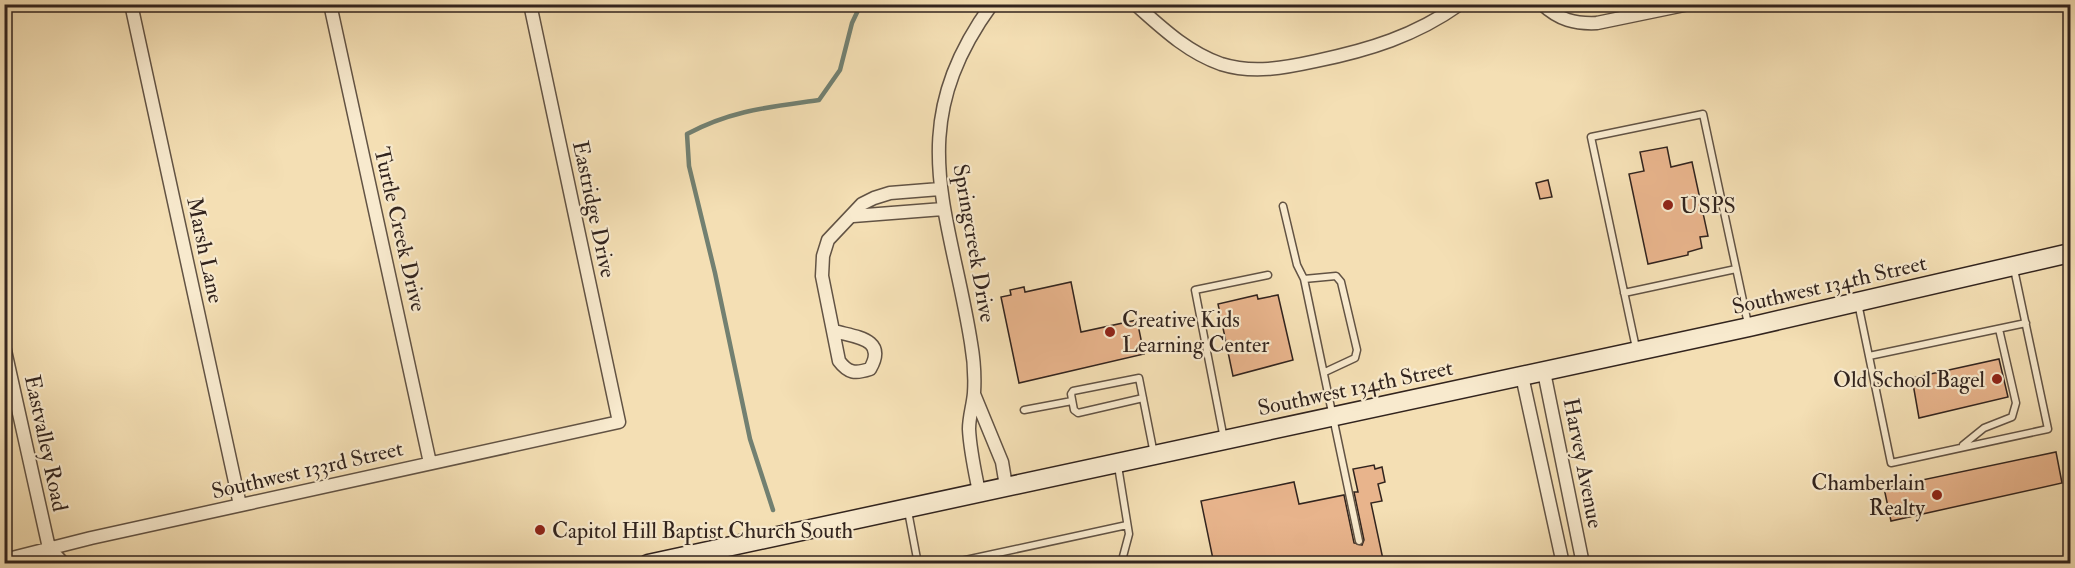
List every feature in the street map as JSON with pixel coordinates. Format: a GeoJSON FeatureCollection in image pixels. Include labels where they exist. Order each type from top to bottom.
{"type":"FeatureCollection","features":[{"type":"Feature","properties":{"kind":"main road","name":"Southwest 134th Street"},"geometry":{"type":"LineString","coordinates":[[648,564],[1636,352],[2070,253]]}},
{"type":"Feature","properties":{"kind":"street","name":"Marsh Lane"},"geometry":{"type":"LineString","coordinates":[[131,4],[240,505]]}},
{"type":"Feature","properties":{"kind":"street","name":"Turtle Creek Drive"},"geometry":{"type":"LineString","coordinates":[[330,4],[430,463]]}},
{"type":"Feature","properties":{"kind":"street","name":"Eastridge Drive"},"geometry":{"type":"LineString","coordinates":[[530,4],[619,422]]}},
{"type":"Feature","properties":{"kind":"street","name":"Springcreek Drive"},"geometry":{"type":"LineString","coordinates":[[979,492],[969,428],[974,393],[971,342],[943,209],[938,142],[946,96],[964,45],[992,4]]}},
{"type":"Feature","properties":{"kind":"street"},"geometry":{"type":"LineString","coordinates":[[1136,4],[1171,36],[1199,54],[1224,64],[1255,70],[1289,67],[1369,50],[1408,35],[1460,4]]}},
{"type":"Feature","properties":{"kind":"street"},"geometry":{"type":"LineString","coordinates":[[1542,4],[1558,17],[1584,24],[1689,4]]}},
{"type":"Feature","properties":{"kind":"street"},"geometry":{"type":"LineString","coordinates":[[834,330],[825,300],[823,255],[828,240],[862,204],[890,193],[940,189]]}},
{"type":"Feature","properties":{"kind":"street"},"geometry":{"type":"LineString","coordinates":[[853,216],[943,209]]}},
{"type":"Feature","properties":{"kind":"street","name":"Eastvalley Road"},"geometry":{"type":"LineString","coordinates":[[4,346],[49,548],[44,564]]}},
{"type":"Feature","properties":{"kind":"street","name":"Harvey Avenue"},"geometry":{"type":"LineString","coordinates":[[1544,372],[1583,564]]}},
{"type":"Feature","properties":{"kind":"street","name":"Harvey Avenue"},"geometry":{"type":"LineString","coordinates":[[1522,376],[1563,564]]}},
{"type":"Feature","properties":{"kind":"street","name":"Springcreek Drive"},"geometry":{"type":"LineString","coordinates":[[974,393],[1002,462],[1006,486]]}},
{"type":"Feature","properties":{"kind":"street","name":"Southwest 133rd Street"},"geometry":{"type":"LineString","coordinates":[[4,560],[240,505],[619,422]]}},
{"type":"Feature","properties":{"kind":"street"},"geometry":{"type":"LineString","coordinates":[[49,548],[64,564]]}},
{"type":"Feature","properties":{"kind":"lane"},"geometry":{"type":"LineString","coordinates":[[1636,352],[1591,137],[1703,114],[1749,327]]}},
{"type":"Feature","properties":{"kind":"lane"},"geometry":{"type":"LineString","coordinates":[[1283,206],[1297,265],[1304,279],[1359,541]]}},
{"type":"Feature","properties":{"kind":"lane"},"geometry":{"type":"LineString","coordinates":[[1857,302],[1891,463],[2048,429],[2014,266]]}},
{"type":"Feature","properties":{"kind":"lane"},"geometry":{"type":"LineString","coordinates":[[1624,294],[1737,269]]}},
{"type":"Feature","properties":{"kind":"lane"},"geometry":{"type":"LineString","coordinates":[[1224,440],[1194,290],[1268,275]]}},
{"type":"Feature","properties":{"kind":"lane"},"geometry":{"type":"LineString","coordinates":[[1304,279],[1336,276],[1341,282],[1357,350],[1355,358],[1325,372]]}},
{"type":"Feature","properties":{"kind":"lane"},"geometry":{"type":"LineString","coordinates":[[1869,356],[2026,323]]}},
{"type":"Feature","properties":{"kind":"lane"},"geometry":{"type":"LineString","coordinates":[[1958,448],[1984,429],[2012,417],[2015,412],[2016,404],[1999,329]]}},
{"type":"Feature","properties":{"kind":"lane"},"geometry":{"type":"LineString","coordinates":[[1143,398],[1078,412],[1074,410],[1071,394],[1073,391],[1137,377],[1143,398],[1154,454]]}},
{"type":"Feature","properties":{"kind":"lane"},"geometry":{"type":"LineString","coordinates":[[1024,410],[1072,401]]}},
{"type":"Feature","properties":{"kind":"lane"},"geometry":{"type":"LineString","coordinates":[[1118,462],[1129,534],[1121,564]]}},
{"type":"Feature","properties":{"kind":"lane"},"geometry":{"type":"LineString","coordinates":[[907,507],[918,564]]}},
{"type":"Feature","properties":{"kind":"lane"},"geometry":{"type":"LineString","coordinates":[[947,564],[1127,525]]}},
{"type":"Feature","properties":{"kind":"building","name":"USPS"},"geometry":{"type":"Polygon","coordinates":[[[1667,147],[1671,167],[1692,162],[1708,236],[1700,237],[1702,248],[1688,252],[1688,255],[1648,264],[1629,174],[1644,171],[1640,152],[1667,147]]]}},
{"type":"Feature","properties":{"kind":"building"},"geometry":{"type":"Polygon","coordinates":[[[1548,180],[1552,197],[1540,199],[1536,183],[1548,180]]]}},
{"type":"Feature","properties":{"kind":"building","name":"Creative Kids Learning Center"},"geometry":{"type":"Polygon","coordinates":[[[1071,282],[1081,332],[1137,320],[1144,354],[1019,383],[1001,297],[1011,295],[1010,290],[1024,287],[1025,292],[1071,282]]]}},
{"type":"Feature","properties":{"kind":"building"},"geometry":{"type":"Polygon","coordinates":[[[1257,295],[1258,299],[1278,295],[1293,360],[1233,376],[1218,304],[1257,295]]]}},
{"type":"Feature","properties":{"kind":"building"},"geometry":{"type":"Polygon","coordinates":[[[1999,359],[2008,397],[1919,418],[1912,378],[1999,359]]]}},
{"type":"Feature","properties":{"kind":"building"},"geometry":{"type":"Polygon","coordinates":[[[2056,452],[2062,483],[1891,521],[1884,488],[2056,452]]]}},
{"type":"Feature","properties":{"kind":"building"},"geometry":{"type":"Polygon","coordinates":[[[1374,465],[1375,469],[1382,467],[1385,482],[1378,484],[1382,501],[1371,503],[1384,564],[1214,564],[1201,501],[1294,482],[1299,504],[1344,495],[1354,543],[1362,545],[1364,540],[1354,492],[1358,492],[1353,469],[1374,465]]]}},
{"type":"Feature","properties":{"kind":"waterway"},"geometry":{"type":"LineString","coordinates":[[773,510],[750,439],[715,273],[689,166],[687,134],[736,115],[819,100],[840,70],[852,23],[861,4]]}},
{"type":"Feature","properties":{"kind":"waterway"},"geometry":{"type":"LineString","coordinates":[[781,558],[781,564]]}},
{"type":"Feature","properties":{"kind":"place","name":"USPS"},"geometry":{"type":"Point","coordinates":[1668,205]}},
{"type":"Feature","properties":{"kind":"place","name":"Creative Kids Learning Center"},"geometry":{"type":"Point","coordinates":[1110,332]}},
{"type":"Feature","properties":{"kind":"place","name":"Old School Bagel"},"geometry":{"type":"Point","coordinates":[1997,379]}},
{"type":"Feature","properties":{"kind":"place","name":"Chamberlain Realty"},"geometry":{"type":"Point","coordinates":[1937,495]}},
{"type":"Feature","properties":{"kind":"place","name":"Capitol Hill Baptist Church South"},"geometry":{"type":"Point","coordinates":[540,530]}}]}
